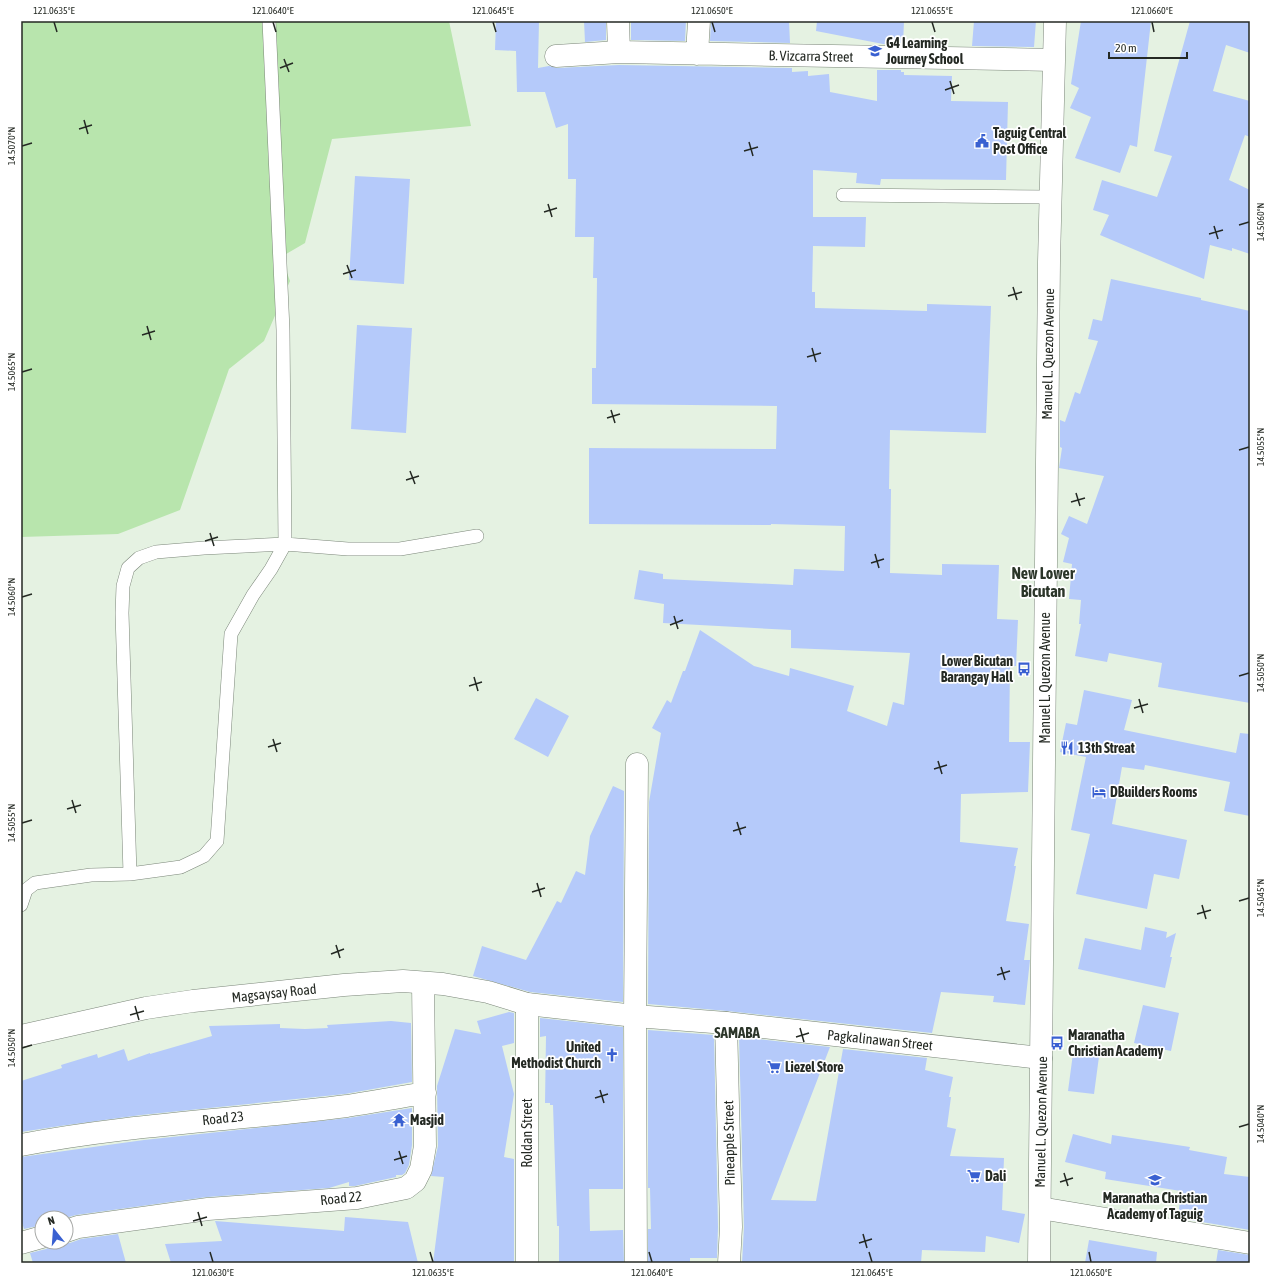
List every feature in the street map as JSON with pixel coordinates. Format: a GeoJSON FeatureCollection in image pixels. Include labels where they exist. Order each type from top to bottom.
{"type":"FeatureCollection","features":[{"type":"Feature","properties":{"kind":"street"},"geometry":{"type":"LineString","coordinates":[[618,21],[619,52]]}},
{"type":"Feature","properties":{"kind":"street"},"geometry":{"type":"LineString","coordinates":[[697,54],[699,21]]}},
{"type":"Feature","properties":{"kind":"street","name":"Manuel L. Quezon Avenue"},"geometry":{"type":"LineString","coordinates":[[1039,1263],[1050,197],[1055,21]]}},
{"type":"Feature","properties":{"kind":"street","name":"B. Vizcarra Street"},"geometry":{"type":"LineString","coordinates":[[556,56],[619,52],[1053,60]]}},
{"type":"Feature","properties":{"kind":"street"},"geometry":{"type":"LineString","coordinates":[[636,1263],[635,1016],[637,764]]}},
{"type":"Feature","properties":{"kind":"street","name":"Magsaysay Road"},"geometry":{"type":"LineString","coordinates":[[21,1036],[146,1008],[193,1001],[344,985],[403,981],[443,984],[488,992],[527,1004]]}},
{"type":"Feature","properties":{"kind":"street","name":"Road 22"},"geometry":{"type":"LineString","coordinates":[[74,1229],[208,1209],[357,1198],[406,1188],[415,1181],[421,1169],[425,1146],[423,983]]}},
{"type":"Feature","properties":{"kind":"street","name":"Pagkalinawan Street"},"geometry":{"type":"LineString","coordinates":[[527,1004],[1042,1058]]}},
{"type":"Feature","properties":{"kind":"street","name":"Roldan Street"},"geometry":{"type":"LineString","coordinates":[[527,1004],[527,1263]]}},
{"type":"Feature","properties":{"kind":"street","name":"Pineapple Street"},"geometry":{"type":"LineString","coordinates":[[726,1024],[731,1227],[729,1263]]}},
{"type":"Feature","properties":{"kind":"street","name":"Road 23"},"geometry":{"type":"LineString","coordinates":[[21,1145],[55,1138],[193,1121],[347,1106],[425,1093]]}},
{"type":"Feature","properties":{"kind":"street"},"geometry":{"type":"LineString","coordinates":[[1040,1208],[1250,1243]]}},
{"type":"Feature","properties":{"kind":"street"},"geometry":{"type":"LineString","coordinates":[[21,1243],[34,1239]]}},
{"type":"Feature","properties":{"kind":"lane"},"geometry":{"type":"LineString","coordinates":[[21,905],[26,890],[35,883],[91,875],[130,874],[181,867],[204,856],[217,841],[231,634],[285,544],[283,330],[269,21]]}},
{"type":"Feature","properties":{"kind":"lane"},"geometry":{"type":"LineString","coordinates":[[843,195],[1050,197]]}},
{"type":"Feature","properties":{"kind":"lane"},"geometry":{"type":"LineString","coordinates":[[130,874],[122,613],[123,586],[128,568],[139,558],[156,552],[285,544],[348,549],[400,549],[477,536]]}},
{"type":"Feature","properties":{"kind":"green space"},"geometry":{"type":"Polygon","coordinates":[[[21,21],[449,21],[471,126],[332,139],[305,243],[281,257],[290,281],[264,341],[229,369],[180,510],[118,534],[21,537],[21,21]]]}},
{"type":"Feature","properties":{"kind":"building"},"geometry":{"type":"Polygon","coordinates":[[[496,21],[539,21],[538,68],[549,66],[557,68],[619,65],[792,68],[792,72],[808,71],[808,76],[829,74],[830,92],[877,101],[877,70],[901,70],[901,72],[904,72],[904,75],[952,76],[951,101],[1008,102],[1006,180],[881,179],[880,185],[856,183],[857,173],[813,170],[813,217],[866,217],[865,247],[813,246],[812,292],[815,292],[815,308],[927,311],[927,304],[991,306],[986,433],[890,430],[890,573],[942,575],[942,564],[999,565],[997,619],[1018,620],[1016,666],[1010,666],[1009,742],[1030,742],[1028,792],[961,794],[960,842],[1018,848],[1006,921],[1029,924],[1024,960],[1030,960],[1025,1005],[993,1002],[994,996],[941,992],[932,1033],[648,1004],[649,802],[661,733],[652,728],[667,700],[671,703],[700,630],[754,666],[789,676],[790,668],[854,686],[847,711],[887,726],[893,702],[904,705],[910,653],[791,648],[791,630],[663,623],[664,604],[634,599],[639,570],[663,574],[663,579],[793,585],[794,569],[844,571],[845,526],[771,524],[589,524],[589,448],[776,449],[777,406],[592,404],[592,368],[596,368],[597,278],[593,278],[594,237],[575,237],[576,179],[568,179],[568,124],[556,128],[545,92],[517,92],[516,51],[495,50],[496,21]]]}},
{"type":"Feature","properties":{"kind":"building"},"geometry":{"type":"Polygon","coordinates":[[[584,21],[606,21],[606,40],[585,42],[584,21]]]}},
{"type":"Feature","properties":{"kind":"building"},"geometry":{"type":"Polygon","coordinates":[[[631,21],[686,21],[685,41],[631,40],[631,21]]]}},
{"type":"Feature","properties":{"kind":"building"},"geometry":{"type":"Polygon","coordinates":[[[711,21],[789,21],[790,43],[710,41],[711,21]]]}},
{"type":"Feature","properties":{"kind":"building"},"geometry":{"type":"Polygon","coordinates":[[[817,21],[904,21],[903,45],[883,44],[816,31],[817,21]]]}},
{"type":"Feature","properties":{"kind":"building"},"geometry":{"type":"Polygon","coordinates":[[[974,21],[1036,21],[1034,47],[972,46],[974,21]]]}},
{"type":"Feature","properties":{"kind":"building"},"geometry":{"type":"Polygon","coordinates":[[[1081,21],[1151,21],[1137,147],[1130,145],[1120,173],[1075,158],[1091,117],[1070,108],[1079,88],[1071,84],[1081,21]]]}},
{"type":"Feature","properties":{"kind":"building"},"geometry":{"type":"Polygon","coordinates":[[[1190,21],[1250,21],[1250,53],[1226,45],[1213,91],[1250,101],[1250,137],[1245,135],[1229,180],[1250,190],[1250,254],[1232,248],[1232,251],[1210,245],[1204,279],[1100,235],[1109,215],[1093,210],[1102,180],[1157,197],[1172,156],[1154,151],[1190,21]]]}},
{"type":"Feature","properties":{"kind":"building"},"geometry":{"type":"Polygon","coordinates":[[[355,176],[410,179],[404,284],[349,280],[355,176]]]}},
{"type":"Feature","properties":{"kind":"building"},"geometry":{"type":"Polygon","coordinates":[[[1111,279],[1201,298],[1201,300],[1250,311],[1250,703],[1158,687],[1162,663],[1109,653],[1107,662],[1075,656],[1081,624],[1079,624],[1081,600],[1069,599],[1072,564],[1063,562],[1069,538],[1061,534],[1069,516],[1087,524],[1104,476],[1059,468],[1062,448],[1060,447],[1060,420],[1065,422],[1075,392],[1080,394],[1098,341],[1088,339],[1093,319],[1102,321],[1111,279]]]}},
{"type":"Feature","properties":{"kind":"building"},"geometry":{"type":"Polygon","coordinates":[[[357,325],[412,328],[406,433],[351,429],[357,325]]]}},
{"type":"Feature","properties":{"kind":"building"},"geometry":{"type":"Polygon","coordinates":[[[1084,690],[1132,700],[1124,730],[1236,753],[1240,733],[1250,734],[1250,816],[1224,811],[1230,782],[1145,765],[1144,770],[1122,767],[1112,824],[1187,840],[1179,879],[1154,874],[1147,909],[1076,894],[1090,834],[1071,830],[1086,757],[1060,752],[1066,723],[1077,725],[1084,690]]]}},
{"type":"Feature","properties":{"kind":"building"},"geometry":{"type":"Polygon","coordinates":[[[536,698],[569,716],[548,757],[514,739],[536,698]]]}},
{"type":"Feature","properties":{"kind":"building"},"geometry":{"type":"Polygon","coordinates":[[[613,786],[624,791],[623,1002],[530,992],[473,976],[482,946],[526,960],[557,901],[561,903],[576,871],[585,875],[590,836],[613,786]]]}},
{"type":"Feature","properties":{"kind":"building"},"geometry":{"type":"Polygon","coordinates":[[[1145,927],[1167,932],[1166,938],[1176,933],[1165,988],[1078,969],[1085,938],[1141,950],[1145,927]]]}},
{"type":"Feature","properties":{"kind":"building"},"geometry":{"type":"Polygon","coordinates":[[[1143,1005],[1179,1013],[1171,1051],[1134,1043],[1143,1005]]]}},
{"type":"Feature","properties":{"kind":"building"},"geometry":{"type":"Polygon","coordinates":[[[509,1012],[514,1013],[514,1043],[502,1046],[514,1094],[504,1157],[514,1159],[514,1263],[433,1263],[444,1177],[431,1176],[438,1146],[437,1086],[455,1029],[481,1034],[477,1021],[509,1012]]]}},
{"type":"Feature","properties":{"kind":"building"},"geometry":{"type":"Polygon","coordinates":[[[540,1018],[623,1027],[623,1189],[589,1189],[590,1231],[623,1230],[624,1263],[559,1263],[559,1226],[557,1226],[553,1105],[550,1105],[550,1103],[545,1103],[546,1036],[540,1037],[540,1018]]]}},
{"type":"Feature","properties":{"kind":"building"},"geometry":{"type":"Polygon","coordinates":[[[391,1021],[411,1023],[412,1082],[345,1094],[141,1115],[21,1132],[21,1081],[62,1068],[61,1065],[97,1054],[98,1058],[124,1049],[128,1061],[150,1053],[212,1036],[209,1026],[280,1024],[280,1028],[305,1029],[328,1028],[327,1025],[391,1021]]]}},
{"type":"Feature","properties":{"kind":"building"},"geometry":{"type":"Polygon","coordinates":[[[648,1030],[714,1035],[718,1227],[717,1258],[690,1258],[690,1263],[648,1263],[648,1229],[651,1229],[650,1188],[648,1188],[648,1030]]]}},
{"type":"Feature","properties":{"kind":"building"},"geometry":{"type":"Polygon","coordinates":[[[739,1037],[830,1047],[771,1200],[816,1201],[843,1049],[927,1058],[925,1070],[953,1077],[949,1097],[951,1097],[947,1127],[956,1129],[950,1156],[1004,1158],[1002,1210],[1025,1214],[1019,1243],[986,1236],[985,1252],[922,1250],[921,1263],[742,1263],[744,1227],[739,1037]]]}},
{"type":"Feature","properties":{"kind":"building"},"geometry":{"type":"Polygon","coordinates":[[[1074,1046],[1100,1049],[1094,1094],[1068,1091],[1074,1046]]]}},
{"type":"Feature","properties":{"kind":"building"},"geometry":{"type":"Polygon","coordinates":[[[412,1108],[412,1145],[409,1165],[405,1173],[402,1175],[396,1175],[396,1177],[355,1186],[349,1186],[349,1182],[329,1188],[207,1197],[74,1216],[74,1210],[34,1210],[34,1227],[24,1229],[21,1219],[21,1157],[144,1140],[348,1118],[412,1108]]]}},
{"type":"Feature","properties":{"kind":"building"},"geometry":{"type":"Polygon","coordinates":[[[1073,1134],[1111,1144],[1112,1135],[1190,1147],[1189,1150],[1227,1157],[1224,1174],[1250,1177],[1250,1230],[1178,1218],[1181,1191],[1105,1179],[1106,1172],[1065,1162],[1073,1134]]]}},
{"type":"Feature","properties":{"kind":"building"},"geometry":{"type":"Polygon","coordinates":[[[345,1217],[408,1222],[418,1263],[171,1263],[165,1244],[222,1241],[215,1221],[344,1231],[345,1217]]]}},
{"type":"Feature","properties":{"kind":"building"},"geometry":{"type":"Polygon","coordinates":[[[118,1234],[126,1263],[33,1263],[30,1253],[42,1250],[74,1250],[74,1242],[81,1239],[118,1234]]]}},
{"type":"Feature","properties":{"kind":"building"},"geometry":{"type":"Polygon","coordinates":[[[1089,1240],[1157,1252],[1156,1263],[1085,1263],[1089,1240]]]}},
{"type":"Feature","properties":{"kind":"building"},"geometry":{"type":"Polygon","coordinates":[[[1218,1250],[1250,1255],[1250,1263],[1216,1263],[1218,1250]]]}},
{"type":"Feature","properties":{"kind":"place","name":"G4 Learning Journey School"},"geometry":{"type":"Point","coordinates":[875,51]}},
{"type":"Feature","properties":{"kind":"place","name":"Taguig Central Post Office"},"geometry":{"type":"Point","coordinates":[982,141]}},
{"type":"Feature","properties":{"kind":"place","name":"Lower Bicutan Barangay Hall"},"geometry":{"type":"Point","coordinates":[1024,669]}},
{"type":"Feature","properties":{"kind":"place","name":"13th Streat"},"geometry":{"type":"Point","coordinates":[1067,748]}},
{"type":"Feature","properties":{"kind":"place","name":"DBuilders Rooms"},"geometry":{"type":"Point","coordinates":[1099,792]}},
{"type":"Feature","properties":{"kind":"place","name":"Maranatha Christian Academy"},"geometry":{"type":"Point","coordinates":[1057,1043]}},
{"type":"Feature","properties":{"kind":"place","name":"United Methodist Church"},"geometry":{"type":"Point","coordinates":[612,1055]}},
{"type":"Feature","properties":{"kind":"place","name":"Liezel Store"},"geometry":{"type":"Point","coordinates":[774,1067]}},
{"type":"Feature","properties":{"kind":"place","name":"Masjid"},"geometry":{"type":"Point","coordinates":[399,1120]}},
{"type":"Feature","properties":{"kind":"place","name":"Dali"},"geometry":{"type":"Point","coordinates":[974,1176]}},
{"type":"Feature","properties":{"kind":"place","name":"Maranatha Christian Academy of Taguig"},"geometry":{"type":"Point","coordinates":[1155,1180]}},
{"type":"Feature","properties":{"kind":"district","name":"New Lower Bicutan"},"geometry":{"type":"Point","coordinates":[1043,582]}},
{"type":"Feature","properties":{"kind":"district","name":"SAMABA"},"geometry":{"type":"Point","coordinates":[737,1033]}}]}
